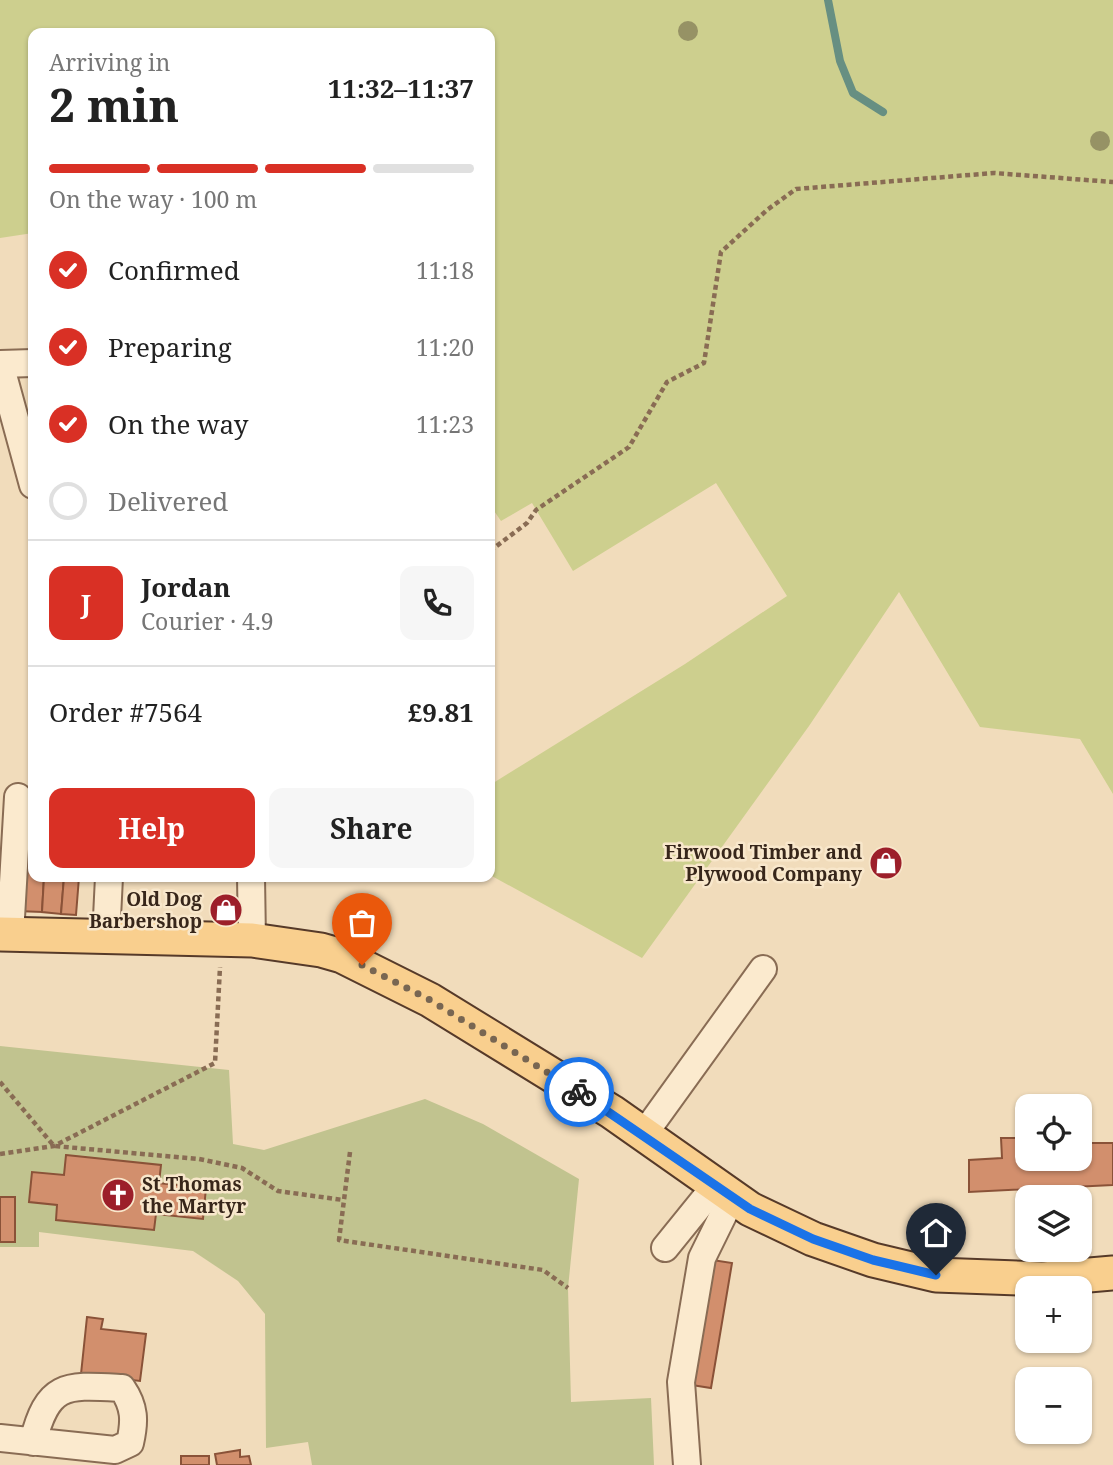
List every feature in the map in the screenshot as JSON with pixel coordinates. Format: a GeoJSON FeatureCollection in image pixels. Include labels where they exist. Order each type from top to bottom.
{"type":"FeatureCollection","features":[{"type":"Feature","properties":{"kind":"main road"},"geometry":{"type":"LineString","coordinates":[[5,935],[236,939],[321,950],[373,970],[430,1000],[644,1134],[750,1209],[813,1239],[873,1260],[936,1275],[1030,1279],[1113,1273]]}},
{"type":"Feature","properties":{"kind":"street"},"geometry":{"type":"LineString","coordinates":[[28,363],[0,364],[28,467]]}},
{"type":"Feature","properties":{"kind":"street"},"geometry":{"type":"LineString","coordinates":[[5,935],[18,797]]}},
{"type":"Feature","properties":{"kind":"street"},"geometry":{"type":"LineString","coordinates":[[106,938],[109,882]]}},
{"type":"Feature","properties":{"kind":"street"},"geometry":{"type":"LineString","coordinates":[[236,939],[250,882]]}},
{"type":"Feature","properties":{"kind":"street"},"geometry":{"type":"LineString","coordinates":[[644,1134],[764,969]]}},
{"type":"Feature","properties":{"kind":"street"},"geometry":{"type":"LineString","coordinates":[[665,1248],[724,1191]]}},
{"type":"Feature","properties":{"kind":"street"},"geometry":{"type":"LineString","coordinates":[[687,1465],[681,1382],[702,1258],[724,1191]]}},
{"type":"Feature","properties":{"kind":"street"},"geometry":{"type":"LineString","coordinates":[[0,1438],[33,1442]]}},
{"type":"Feature","properties":{"kind":"path"},"geometry":{"type":"LineString","coordinates":[[495,547],[527,523],[536,510],[629,447],[667,382],[704,363],[721,251],[767,210],[796,190],[995,173],[1113,182]]}},
{"type":"Feature","properties":{"kind":"path"},"geometry":{"type":"LineString","coordinates":[[54,1146],[215,1063],[220,993],[236,939]]}},
{"type":"Feature","properties":{"kind":"path"},"geometry":{"type":"LineString","coordinates":[[0,1082],[54,1146]]}},
{"type":"Feature","properties":{"kind":"path"},"geometry":{"type":"LineString","coordinates":[[0,1154],[54,1146],[199,1159],[242,1168],[278,1191],[343,1200]]}},
{"type":"Feature","properties":{"kind":"path"},"geometry":{"type":"LineString","coordinates":[[350,1152],[339,1240],[543,1270],[568,1288]]}},
{"type":"Feature","properties":{"kind":"green space"},"geometry":{"type":"Polygon","coordinates":[[[0,0],[1113,0],[1113,794],[1080,739],[980,727],[899,592],[809,726],[642,958],[495,878],[495,782],[685,664],[787,596],[716,483],[573,571],[532,503],[501,521],[495,512],[495,28],[28,28],[28,234],[0,238],[0,0]]]}},
{"type":"Feature","properties":{"kind":"green space"},"geometry":{"type":"Polygon","coordinates":[[[0,1046],[229,1070],[233,1144],[264,1150],[425,1099],[483,1124],[579,1179],[568,1288],[571,1402],[651,1398],[654,1465],[312,1465],[308,1442],[266,1448],[265,1314],[238,1281],[193,1251],[39,1232],[39,1247],[0,1247],[0,1046]]]}},
{"type":"Feature","properties":{"kind":"building"},"geometry":{"type":"Polygon","coordinates":[[[21,855],[28,856],[28,882],[44,882],[42,912],[17,911],[21,855]]]}},
{"type":"Feature","properties":{"kind":"building"},"geometry":{"type":"Polygon","coordinates":[[[44,882],[64,882],[61,914],[42,912],[44,882]]]}},
{"type":"Feature","properties":{"kind":"building"},"geometry":{"type":"Polygon","coordinates":[[[64,882],[79,882],[76,915],[61,914],[64,882]]]}},
{"type":"Feature","properties":{"kind":"building"},"geometry":{"type":"Polygon","coordinates":[[[1001,1138],[1015,1138],[1015,1171],[1092,1171],[1092,1143],[1113,1143],[1113,1185],[1015,1185],[1015,1190],[969,1192],[969,1160],[1002,1158],[1001,1138]]]}},
{"type":"Feature","properties":{"kind":"building","name":"St Thomas the Martyr"},"geometry":{"type":"Polygon","coordinates":[[[66,1155],[161,1165],[159,1183],[206,1188],[203,1219],[156,1214],[154,1230],[56,1220],[57,1205],[29,1202],[32,1172],[64,1175],[66,1155]]]}},
{"type":"Feature","properties":{"kind":"building"},"geometry":{"type":"Polygon","coordinates":[[[0,1197],[15,1197],[15,1242],[0,1242],[0,1197]]]}},
{"type":"Feature","properties":{"kind":"building"},"geometry":{"type":"Polygon","coordinates":[[[706,1259],[732,1263],[711,1388],[685,1384],[706,1259]]]}},
{"type":"Feature","properties":{"kind":"building"},"geometry":{"type":"Polygon","coordinates":[[[87,1317],[103,1319],[101,1329],[146,1334],[140,1381],[81,1374],[87,1317]]]}},
{"type":"Feature","properties":{"kind":"building"},"geometry":{"type":"Polygon","coordinates":[[[240,1450],[240,1457],[249,1456],[251,1465],[217,1465],[215,1454],[240,1450]]]}},
{"type":"Feature","properties":{"kind":"building"},"geometry":{"type":"Polygon","coordinates":[[[181,1456],[209,1456],[209,1465],[181,1465],[181,1456]]]}},
{"type":"Feature","properties":{"kind":"waterway"},"geometry":{"type":"LineString","coordinates":[[828,0],[840,61],[853,93],[883,112]]}},
{"type":"Feature","properties":{"kind":"way so far"},"geometry":{"type":"LineString","coordinates":[[362,965],[430,1000],[579,1092]]}},
{"type":"Feature","properties":{"kind":"place","name":"Firwood Timber and Plywood Company"},"geometry":{"type":"Point","coordinates":[886,863]}},
{"type":"Feature","properties":{"kind":"place","name":"Old Dog Barbershop"},"geometry":{"type":"Point","coordinates":[226,910]}},
{"type":"Feature","properties":{"kind":"place","name":"St Thomas the Martyr"},"geometry":{"type":"Point","coordinates":[118,1195]}},
{"type":"Feature","properties":{"kind":"route"},"geometry":{"type":"LineString","coordinates":[[579,1092],[612,1112],[750,1209],[813,1239],[873,1260],[936,1275]]}}]}
